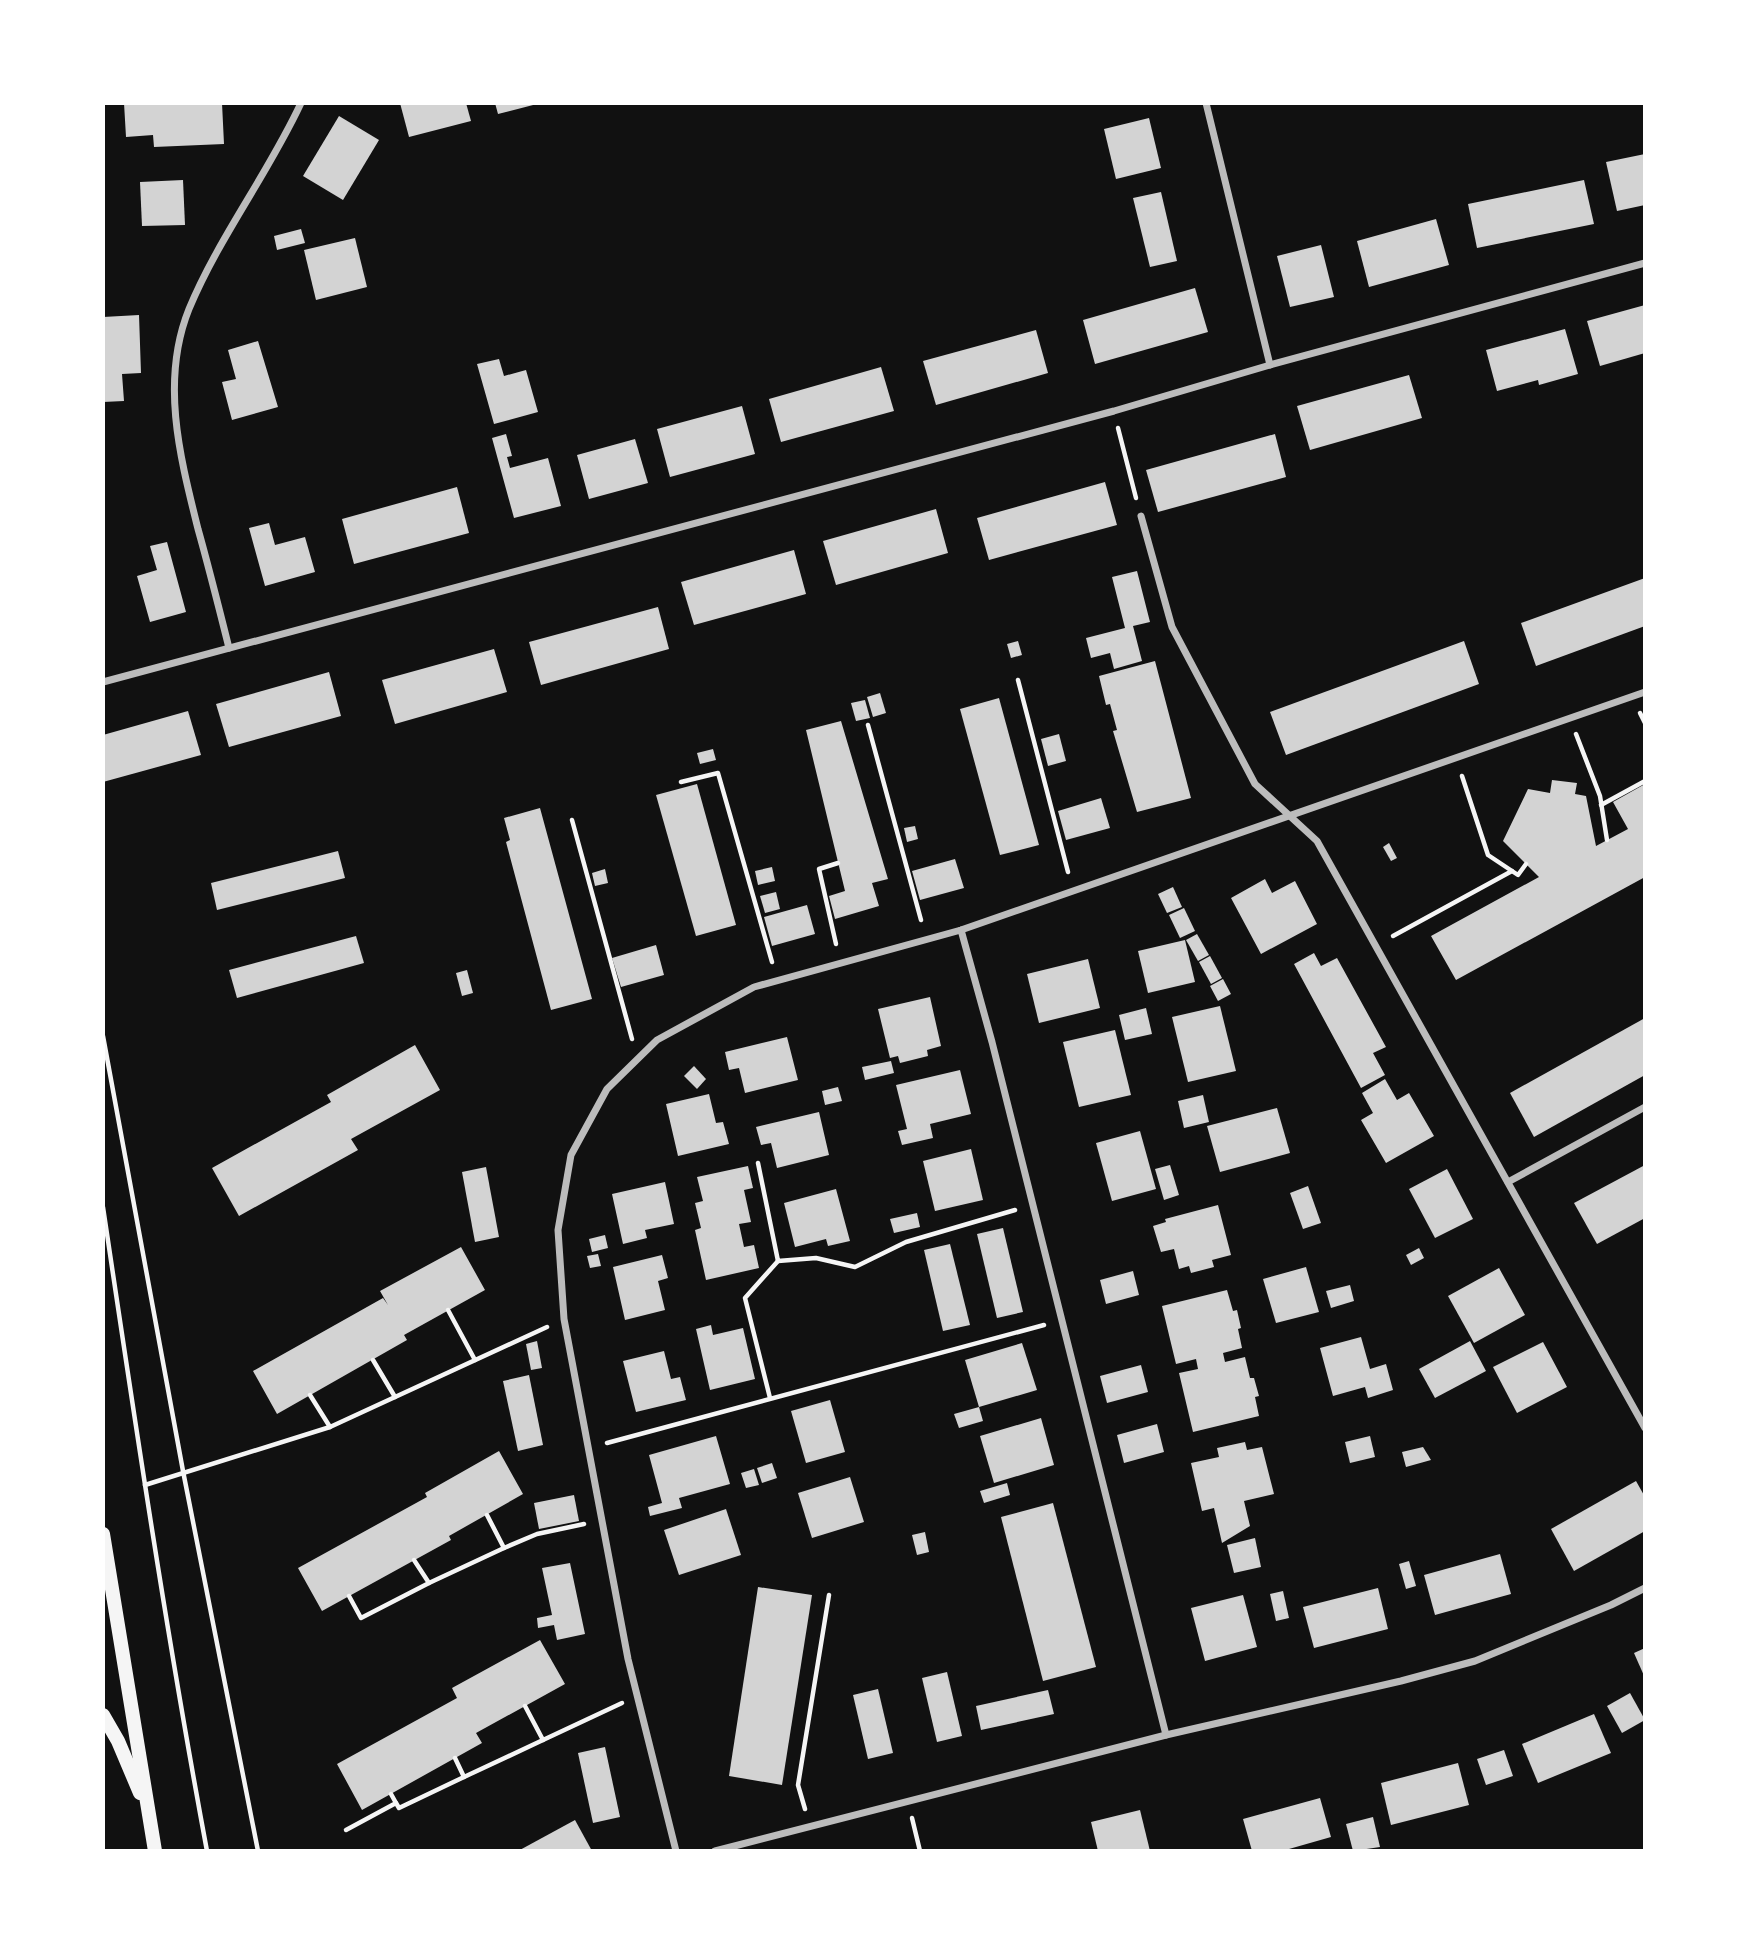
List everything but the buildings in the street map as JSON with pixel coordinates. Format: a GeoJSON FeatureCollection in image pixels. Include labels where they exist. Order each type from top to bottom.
{"type":"FeatureCollection","features":[{"type":"Feature","properties":{"kind":"main road"},"geometry":{"type":"LineString","coordinates":[[103,1534],[155,1851]]}},
{"type":"Feature","properties":{"kind":"main road"},"geometry":{"type":"LineString","coordinates":[[103,1580],[114,1598]]}},
{"type":"Feature","properties":{"kind":"main road"},"geometry":{"type":"LineString","coordinates":[[103,1715],[118,1741],[148,1814]]}},
{"type":"Feature","properties":{"kind":"street"},"geometry":{"type":"LineString","coordinates":[[229,648],[180,456],[174,404],[177,345],[206,273],[302,103]]}},
{"type":"Feature","properties":{"kind":"street"},"geometry":{"type":"LineString","coordinates":[[1206,103],[1270,365]]}},
{"type":"Feature","properties":{"kind":"street"},"geometry":{"type":"LineString","coordinates":[[103,682],[1114,411],[1270,365],[1645,262]]}},
{"type":"Feature","properties":{"kind":"street"},"geometry":{"type":"LineString","coordinates":[[1140,516],[1171,627],[1255,784],[1317,841],[1645,1428]]}},
{"type":"Feature","properties":{"kind":"street"},"geometry":{"type":"LineString","coordinates":[[676,1851],[628,1659],[564,1319],[558,1230],[571,1155],[607,1089],[657,1040],[754,987],[961,930],[1645,692]]}},
{"type":"Feature","properties":{"kind":"street"},"geometry":{"type":"LineString","coordinates":[[961,930],[1167,1735]]}},
{"type":"Feature","properties":{"kind":"street"},"geometry":{"type":"LineString","coordinates":[[1508,1182],[1645,1107]]}},
{"type":"Feature","properties":{"kind":"street"},"geometry":{"type":"LineString","coordinates":[[715,1851],[1167,1735],[1401,1681],[1475,1661],[1611,1605],[1645,1588]]}},
{"type":"Feature","properties":{"kind":"path"},"geometry":{"type":"LineString","coordinates":[[1114,411],[1140,516]]}},
{"type":"Feature","properties":{"kind":"path"},"geometry":{"type":"LineString","coordinates":[[1018,680],[1073,891]]}},
{"type":"Feature","properties":{"kind":"path"},"geometry":{"type":"LineString","coordinates":[[1570,719],[1600,796],[1607,840]]}},
{"type":"Feature","properties":{"kind":"path"},"geometry":{"type":"LineString","coordinates":[[868,725],[926,939]]}},
{"type":"Feature","properties":{"kind":"path"},"geometry":{"type":"LineString","coordinates":[[1456,758],[1488,855],[1518,875],[1526,864]]}},
{"type":"Feature","properties":{"kind":"path"},"geometry":{"type":"LineString","coordinates":[[681,782],[718,773],[777,981]]}},
{"type":"Feature","properties":{"kind":"path"},"geometry":{"type":"LineString","coordinates":[[1601,805],[1645,781]]}},
{"type":"Feature","properties":{"kind":"path"},"geometry":{"type":"LineString","coordinates":[[572,820],[637,1059]]}},
{"type":"Feature","properties":{"kind":"path"},"geometry":{"type":"LineString","coordinates":[[838,863],[819,869],[841,963]]}},
{"type":"Feature","properties":{"kind":"path"},"geometry":{"type":"LineString","coordinates":[[1376,946],[1512,871]]}},
{"type":"Feature","properties":{"kind":"path"},"geometry":{"type":"LineString","coordinates":[[103,1036],[183,1471],[258,1851]]}},
{"type":"Feature","properties":{"kind":"path"},"geometry":{"type":"LineString","coordinates":[[758,1163],[778,1261]]}},
{"type":"Feature","properties":{"kind":"path"},"geometry":{"type":"LineString","coordinates":[[770,1399],[745,1298],[778,1261],[816,1258],[855,1267],[906,1242],[1032,1205]]}},
{"type":"Feature","properties":{"kind":"path"},"geometry":{"type":"LineString","coordinates":[[103,1207],[145,1485],[207,1851]]}},
{"type":"Feature","properties":{"kind":"path"},"geometry":{"type":"LineString","coordinates":[[448,1310],[475,1360]]}},
{"type":"Feature","properties":{"kind":"path"},"geometry":{"type":"LineString","coordinates":[[145,1485],[330,1427],[564,1319]]}},
{"type":"Feature","properties":{"kind":"path"},"geometry":{"type":"LineString","coordinates":[[589,1447],[1061,1321]]}},
{"type":"Feature","properties":{"kind":"path"},"geometry":{"type":"LineString","coordinates":[[373,1360],[394,1397]]}},
{"type":"Feature","properties":{"kind":"path"},"geometry":{"type":"LineString","coordinates":[[310,1395],[330,1427]]}},
{"type":"Feature","properties":{"kind":"path"},"geometry":{"type":"LineString","coordinates":[[487,1515],[504,1548]]}},
{"type":"Feature","properties":{"kind":"path"},"geometry":{"type":"LineString","coordinates":[[349,1596],[361,1618],[429,1583],[537,1534],[603,1520]]}},
{"type":"Feature","properties":{"kind":"path"},"geometry":{"type":"LineString","coordinates":[[414,1560],[429,1583]]}},
{"type":"Feature","properties":{"kind":"path"},"geometry":{"type":"LineString","coordinates":[[810,1826],[798,1785],[829,1595]]}},
{"type":"Feature","properties":{"kind":"path"},"geometry":{"type":"LineString","coordinates":[[391,1794],[399,1808],[637,1695]]}},
{"type":"Feature","properties":{"kind":"path"},"geometry":{"type":"LineString","coordinates":[[525,1706],[543,1740]]}},
{"type":"Feature","properties":{"kind":"path"},"geometry":{"type":"LineString","coordinates":[[455,1758],[464,1777]]}},
{"type":"Feature","properties":{"kind":"path"},"geometry":{"type":"LineString","coordinates":[[908,1801],[920,1851]]}},
{"type":"Feature","properties":{"kind":"path"},"geometry":{"type":"LineString","coordinates":[[346,1830],[396,1804]]}}]}
